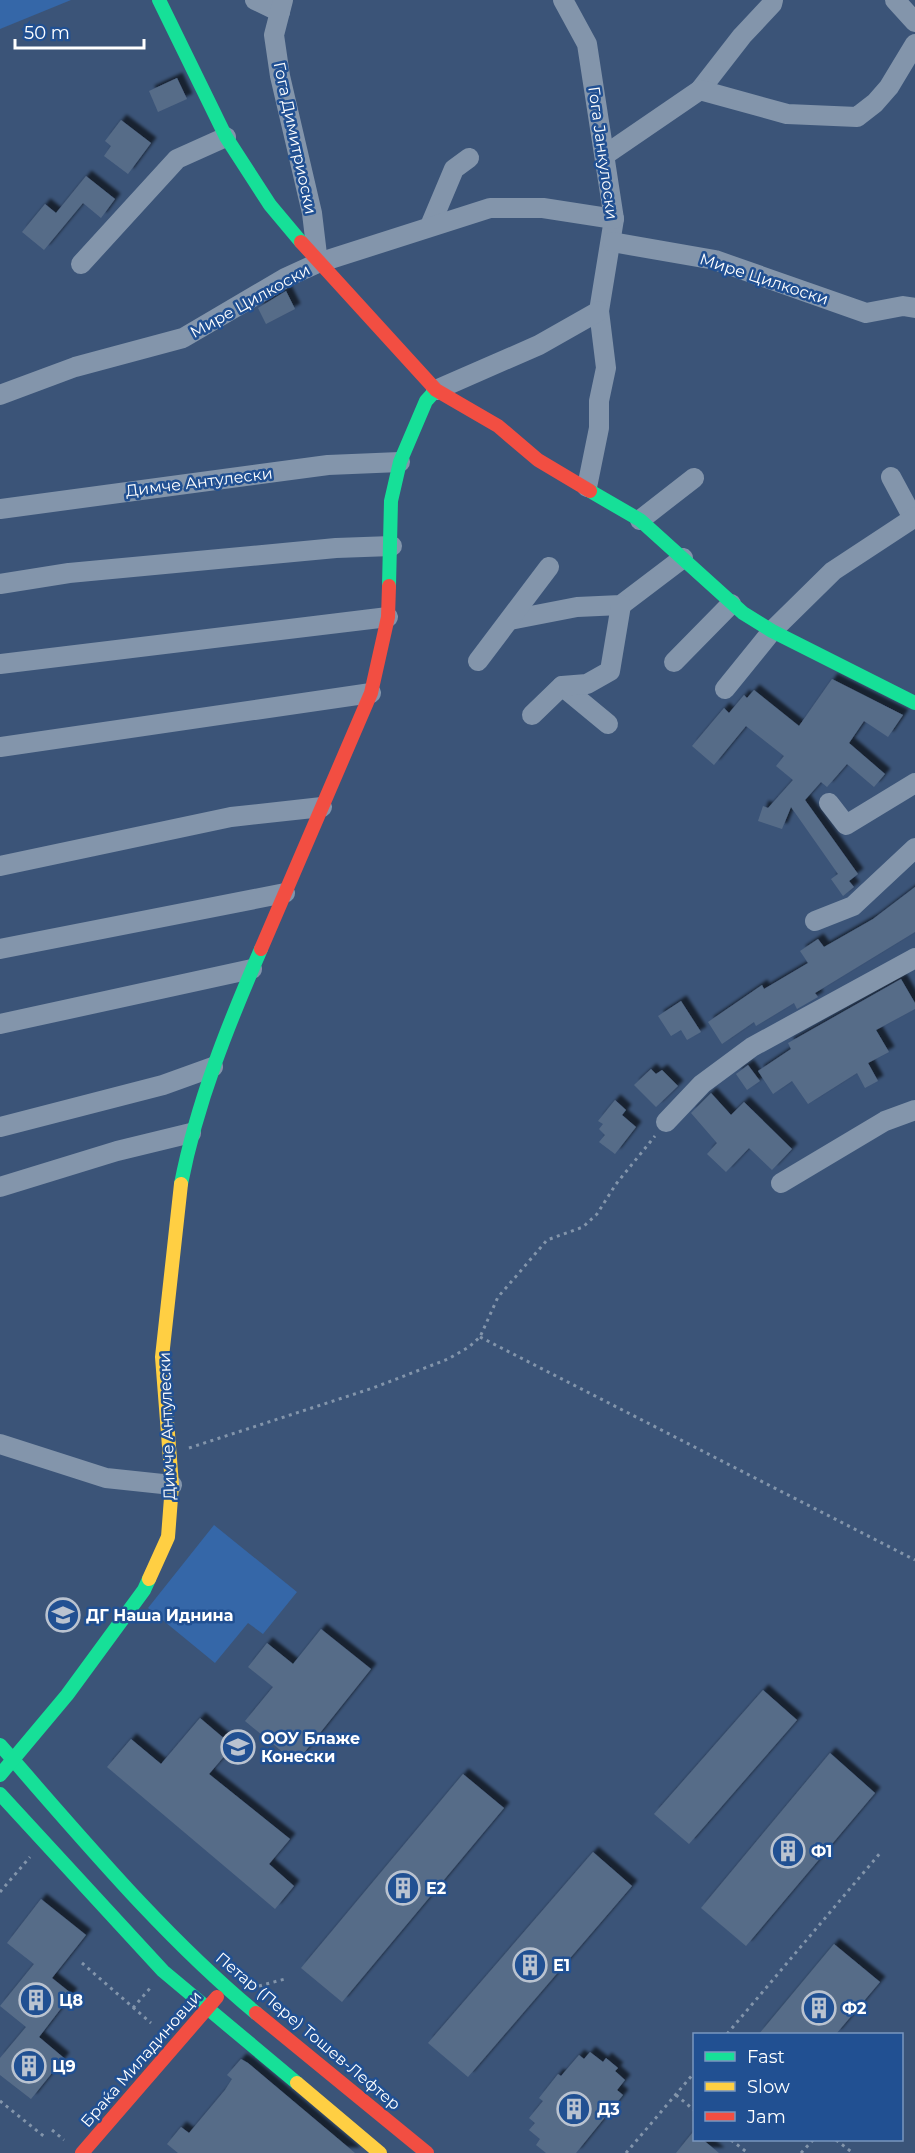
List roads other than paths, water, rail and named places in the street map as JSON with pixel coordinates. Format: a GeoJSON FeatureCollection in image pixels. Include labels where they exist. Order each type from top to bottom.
{"type":"FeatureCollection","features":[{"type":"Feature","properties":{"kind":"street"},"geometry":{"type":"LineString","coordinates":[[159,0],[226,137],[270,205],[318,263],[436,390],[498,426],[538,460],[640,520],[731,604],[772,631],[915,703]]}},
{"type":"Feature","properties":{"kind":"street","name":"Гога Димитриоски"},"geometry":{"type":"LineString","coordinates":[[255,0],[281,6],[274,35],[280,76],[312,213],[318,263]]}},
{"type":"Feature","properties":{"kind":"street","name":"Гога Јанкулоски"},"geometry":{"type":"LineString","coordinates":[[563,0],[587,44],[614,219],[599,311],[606,368],[587,487]]}},
{"type":"Feature","properties":{"kind":"street"},"geometry":{"type":"LineString","coordinates":[[604,155],[700,90],[773,0]]}},
{"type":"Feature","properties":{"kind":"street"},"geometry":{"type":"LineString","coordinates":[[895,0],[915,22]]}},
{"type":"Feature","properties":{"kind":"street"},"geometry":{"type":"LineString","coordinates":[[700,90],[787,114],[857,117],[876,103],[889,87],[915,44]]}},
{"type":"Feature","properties":{"kind":"street"},"geometry":{"type":"LineString","coordinates":[[81,264],[177,159],[226,137]]}},
{"type":"Feature","properties":{"kind":"street"},"geometry":{"type":"LineString","coordinates":[[430,226],[454,170],[469,158]]}},
{"type":"Feature","properties":{"kind":"street","name":"Мире Цилкоски"},"geometry":{"type":"LineString","coordinates":[[0,394],[75,367],[183,338],[285,278],[318,263],[490,208],[543,208],[614,219]]}},
{"type":"Feature","properties":{"kind":"street","name":"Мире Цилкоски"},"geometry":{"type":"LineString","coordinates":[[612,242],[716,260],[866,313],[903,306],[915,308]]}},
{"type":"Feature","properties":{"kind":"street"},"geometry":{"type":"LineString","coordinates":[[436,390],[539,345],[599,311]]}},
{"type":"Feature","properties":{"kind":"street","name":"Димче Антулески"},"geometry":{"type":"LineString","coordinates":[[0,1775],[67,1695],[144,1590],[168,1537],[172,1485],[162,1357],[177,1234],[180,1188],[192,1133],[213,1067],[252,969],[371,693],[388,617],[392,501],[400,462],[426,400],[436,390]]}},
{"type":"Feature","properties":{"kind":"street","name":"Димче Антулески"},"geometry":{"type":"LineString","coordinates":[[0,509],[328,465],[400,462]]}},
{"type":"Feature","properties":{"kind":"street"},"geometry":{"type":"LineString","coordinates":[[725,689],[772,631],[833,571],[914,517],[891,477]]}},
{"type":"Feature","properties":{"kind":"street"},"geometry":{"type":"LineString","coordinates":[[640,520],[694,478]]}},
{"type":"Feature","properties":{"kind":"street"},"geometry":{"type":"LineString","coordinates":[[0,584],[69,573],[336,548],[392,546]]}},
{"type":"Feature","properties":{"kind":"street"},"geometry":{"type":"LineString","coordinates":[[510,620],[577,607],[621,605],[683,558]]}},
{"type":"Feature","properties":{"kind":"street"},"geometry":{"type":"LineString","coordinates":[[478,661],[549,567]]}},
{"type":"Feature","properties":{"kind":"street"},"geometry":{"type":"LineString","coordinates":[[674,662],[731,604]]}},
{"type":"Feature","properties":{"kind":"street"},"geometry":{"type":"LineString","coordinates":[[532,715],[562,686],[586,684],[610,671],[621,605]]}},
{"type":"Feature","properties":{"kind":"street"},"geometry":{"type":"LineString","coordinates":[[0,664],[388,617]]}},
{"type":"Feature","properties":{"kind":"street"},"geometry":{"type":"LineString","coordinates":[[562,686],[608,724]]}},
{"type":"Feature","properties":{"kind":"street"},"geometry":{"type":"LineString","coordinates":[[0,747],[371,693]]}},
{"type":"Feature","properties":{"kind":"street"},"geometry":{"type":"LineString","coordinates":[[829,802],[846,825],[915,783]]}},
{"type":"Feature","properties":{"kind":"street"},"geometry":{"type":"LineString","coordinates":[[0,866],[231,817],[322,807]]}},
{"type":"Feature","properties":{"kind":"street"},"geometry":{"type":"LineString","coordinates":[[815,921],[853,906],[915,848]]}},
{"type":"Feature","properties":{"kind":"street"},"geometry":{"type":"LineString","coordinates":[[0,949],[285,893]]}},
{"type":"Feature","properties":{"kind":"street"},"geometry":{"type":"LineString","coordinates":[[666,1122],[702,1084],[752,1047],[915,958]]}},
{"type":"Feature","properties":{"kind":"street"},"geometry":{"type":"LineString","coordinates":[[0,1024],[252,969]]}},
{"type":"Feature","properties":{"kind":"street"},"geometry":{"type":"LineString","coordinates":[[0,1127],[163,1086],[213,1067]]}},
{"type":"Feature","properties":{"kind":"street"},"geometry":{"type":"LineString","coordinates":[[782,1182],[885,1121],[915,1110]]}},
{"type":"Feature","properties":{"kind":"street"},"geometry":{"type":"LineString","coordinates":[[0,1187],[117,1151],[192,1133]]}},
{"type":"Feature","properties":{"kind":"street"},"geometry":{"type":"LineString","coordinates":[[0,1444],[106,1478],[172,1485]]}},
{"type":"Feature","properties":{"kind":"street","name":"Петар (Пере) Тошев-Лефтер"},"geometry":{"type":"LineString","coordinates":[[0,1745],[115,1876],[226,1988],[427,2153]]}},
{"type":"Feature","properties":{"kind":"street"},"geometry":{"type":"LineString","coordinates":[[0,1794],[163,1971],[380,2153]]}},
{"type":"Feature","properties":{"kind":"street","name":"Браќа Миладиновци"},"geometry":{"type":"LineString","coordinates":[[82,2153],[205,2008],[226,1988]]}},
{"type":"Feature","properties":{"kind":"place","name":"ДГ Наша Иднина"},"geometry":{"type":"Point","coordinates":[63,1615]}},
{"type":"Feature","properties":{"kind":"place","name":"ООУ Блаже Конески"},"geometry":{"type":"Point","coordinates":[238,1747]}},
{"type":"Feature","properties":{"kind":"place","name":"Ф1"},"geometry":{"type":"Point","coordinates":[788,1851]}},
{"type":"Feature","properties":{"kind":"place","name":"Е2"},"geometry":{"type":"Point","coordinates":[403,1888]}},
{"type":"Feature","properties":{"kind":"place","name":"Е1"},"geometry":{"type":"Point","coordinates":[530,1965]}},
{"type":"Feature","properties":{"kind":"place","name":"Ц8"},"geometry":{"type":"Point","coordinates":[36,2000]}},
{"type":"Feature","properties":{"kind":"place","name":"Ф2"},"geometry":{"type":"Point","coordinates":[819,2008]}},
{"type":"Feature","properties":{"kind":"place","name":"Ц9"},"geometry":{"type":"Point","coordinates":[29,2066]}},
{"type":"Feature","properties":{"kind":"place","name":"Д3"},"geometry":{"type":"Point","coordinates":[574,2109]}}]}
